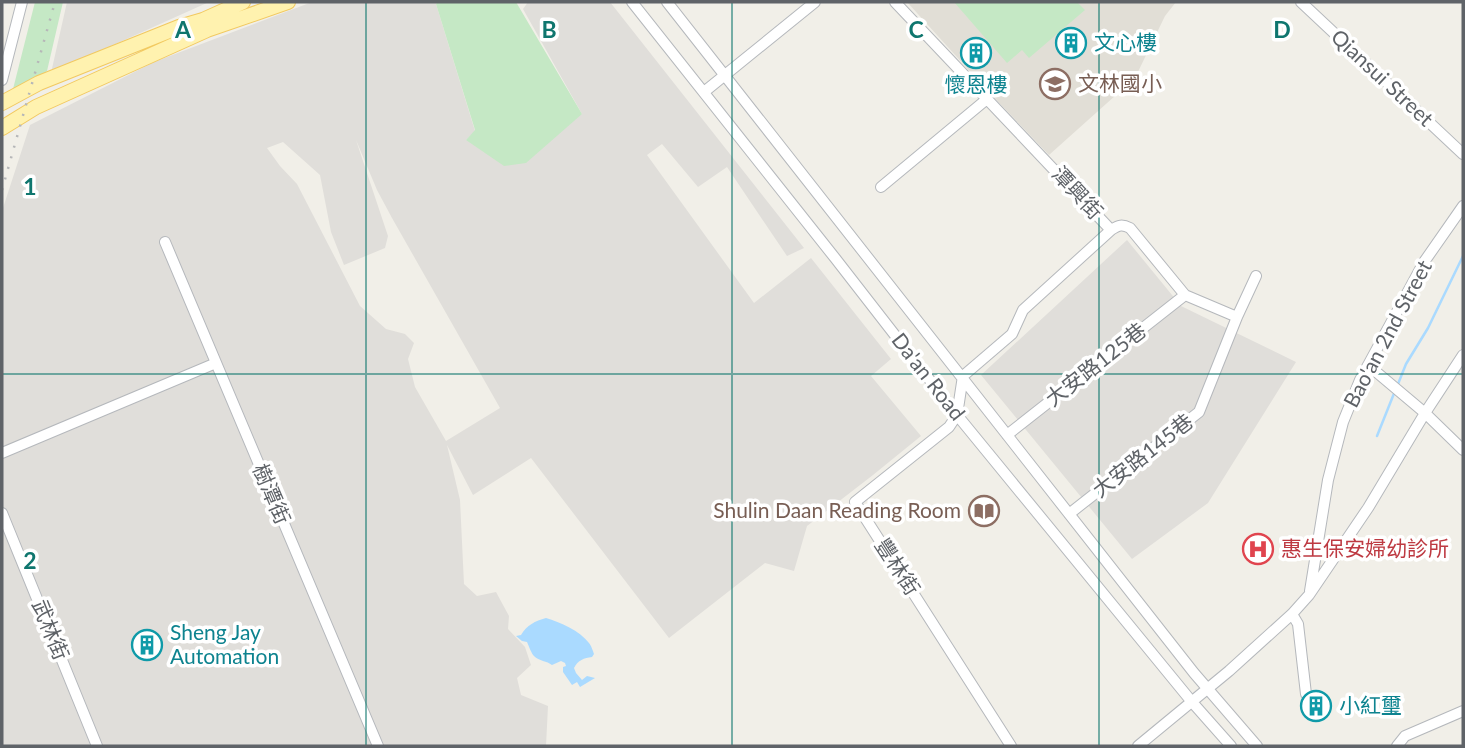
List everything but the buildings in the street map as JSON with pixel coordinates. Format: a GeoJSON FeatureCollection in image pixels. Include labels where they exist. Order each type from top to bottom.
{"type":"FeatureCollection","features":[{"type":"Feature","properties":{"kind":"main road"},"geometry":{"type":"LineString","coordinates":[[205,25],[243,2]]}},
{"type":"Feature","properties":{"kind":"main road"},"geometry":{"type":"LineString","coordinates":[[2,128],[36,107],[205,25],[261,2]]}},
{"type":"Feature","properties":{"kind":"main road"},"geometry":{"type":"LineString","coordinates":[[2,103],[40,83],[179,27],[205,25],[288,2]]}},
{"type":"Feature","properties":{"kind":"street"},"geometry":{"type":"LineString","coordinates":[[2,80],[22,2]]}},
{"type":"Feature","properties":{"kind":"street","name":"Da'an Road"},"geometry":{"type":"LineString","coordinates":[[632,2],[957,415],[1231,746]]}},
{"type":"Feature","properties":{"kind":"street","name":"Da'an Road"},"geometry":{"type":"LineString","coordinates":[[667,2],[1207,689],[1257,746]]}},
{"type":"Feature","properties":{"kind":"street"},"geometry":{"type":"LineString","coordinates":[[704,92],[815,2]]}},
{"type":"Feature","properties":{"kind":"street","name":"潭興街"},"geometry":{"type":"LineString","coordinates":[[895,2],[1111,230],[1125,225],[1130,228],[1185,295],[1237,317]]}},
{"type":"Feature","properties":{"kind":"street","name":"Qiansui Street"},"geometry":{"type":"LineString","coordinates":[[1301,2],[1463,154]]}},
{"type":"Feature","properties":{"kind":"street"},"geometry":{"type":"LineString","coordinates":[[881,187],[987,99]]}},
{"type":"Feature","properties":{"kind":"street","name":"Bao'an 2nd Street"},"geometry":{"type":"LineString","coordinates":[[1309,594],[1331,468],[1343,422],[1360,380],[1424,262],[1463,206]]}},
{"type":"Feature","properties":{"kind":"street"},"geometry":{"type":"LineString","coordinates":[[957,415],[963,376],[1012,334],[1023,310],[1111,230]]}},
{"type":"Feature","properties":{"kind":"street","name":"樹潭街"},"geometry":{"type":"LineString","coordinates":[[165,242],[378,746]]}},
{"type":"Feature","properties":{"kind":"street","name":"大安路145巷"},"geometry":{"type":"LineString","coordinates":[[1069,514],[1199,412],[1256,276]]}},
{"type":"Feature","properties":{"kind":"street","name":"大安路125巷"},"geometry":{"type":"LineString","coordinates":[[1007,435],[1185,295]]}},
{"type":"Feature","properties":{"kind":"street"},"geometry":{"type":"LineString","coordinates":[[1138,746],[1292,614],[1309,594],[1368,509],[1463,355]]}},
{"type":"Feature","properties":{"kind":"street"},"geometry":{"type":"LineString","coordinates":[[2,453],[216,363]]}},
{"type":"Feature","properties":{"kind":"street"},"geometry":{"type":"LineString","coordinates":[[1368,365],[1425,413],[1463,450]]}},
{"type":"Feature","properties":{"kind":"street","name":"豐林街"},"geometry":{"type":"LineString","coordinates":[[957,415],[949,427],[855,502],[1011,746]]}},
{"type":"Feature","properties":{"kind":"street","name":"武林街"},"geometry":{"type":"LineString","coordinates":[[2,513],[97,746]]}},
{"type":"Feature","properties":{"kind":"street"},"geometry":{"type":"LineString","coordinates":[[1292,614],[1298,624],[1306,694]]}},
{"type":"Feature","properties":{"kind":"street"},"geometry":{"type":"LineString","coordinates":[[1397,746],[1405,736],[1463,711]]}},
{"type":"Feature","properties":{"kind":"shaded area"},"geometry":{"type":"Polygon","coordinates":[[[67,2],[209,2],[51,73],[67,2]]]}},
{"type":"Feature","properties":{"kind":"shaded area"},"geometry":{"type":"Polygon","coordinates":[[[312,2],[438,2],[436,4],[475,131],[466,140],[582,114],[523,9],[528,2],[610,2],[804,248],[787,256],[727,167],[698,187],[662,144],[647,155],[754,303],[811,258],[891,359],[871,376],[921,436],[807,526],[794,571],[765,563],[669,638],[531,458],[473,495],[447,445],[460,500],[464,584],[477,596],[496,592],[509,616],[508,629],[525,647],[531,665],[517,678],[521,695],[548,706],[546,746],[2,746],[2,211],[30,125],[154,62],[312,2]],[[356,140],[388,236],[385,248],[344,265],[331,232],[320,175],[283,142],[267,148],[297,184],[360,306],[386,329],[405,334],[414,343],[408,359],[415,387],[446,441],[500,408],[377,190],[356,140]]]}},
{"type":"Feature","properties":{"kind":"shaded area","name":"文林國小"},"geometry":{"type":"Polygon","coordinates":[[[907,2],[1176,2],[1165,16],[1135,78],[1049,155],[907,2]]]}},
{"type":"Feature","properties":{"kind":"shaded area"},"geometry":{"type":"Polygon","coordinates":[[[1127,240],[1181,306],[1296,362],[1208,503],[1132,559],[981,375],[1127,240]]]}},
{"type":"Feature","properties":{"kind":"green space"},"geometry":{"type":"Polygon","coordinates":[[[35,2],[63,2],[47,71],[12,93],[35,2]]]}},
{"type":"Feature","properties":{"kind":"green space"},"geometry":{"type":"Polygon","coordinates":[[[516,2],[582,114],[526,163],[504,166],[466,140],[475,130],[436,4],[516,2]]]}},
{"type":"Feature","properties":{"kind":"green space"},"geometry":{"type":"Polygon","coordinates":[[[954,2],[1077,2],[1085,10],[1029,58],[1022,50],[1007,63],[954,2]]]}},
{"type":"Feature","properties":{"kind":"water"},"geometry":{"type":"Polygon","coordinates":[[[546,618],[569,628],[589,643],[594,654],[579,661],[574,668],[582,680],[587,676],[595,678],[580,687],[577,682],[572,685],[563,672],[565,663],[561,661],[552,665],[538,659],[527,642],[516,636],[546,618]]]}},
{"type":"Feature","properties":{"kind":"waterway"},"geometry":{"type":"LineString","coordinates":[[1398,384],[1463,256]]}},
{"type":"Feature","properties":{"kind":"waterway"},"geometry":{"type":"LineString","coordinates":[[1377,436],[1395,391]]}},
{"type":"Feature","properties":{"kind":"railway"},"geometry":{"type":"LineString","coordinates":[[2,190],[55,2]]}},
{"type":"Feature","properties":{"kind":"place","name":"文心樓"},"geometry":{"type":"Point","coordinates":[1071,43]}},
{"type":"Feature","properties":{"kind":"place","name":"懷恩樓"},"geometry":{"type":"Point","coordinates":[976,53]}},
{"type":"Feature","properties":{"kind":"place","name":"文林國小"},"geometry":{"type":"Point","coordinates":[1055,84]}},
{"type":"Feature","properties":{"kind":"place","name":"Shulin Daan Reading Room"},"geometry":{"type":"Point","coordinates":[984,511]}},
{"type":"Feature","properties":{"kind":"place","name":"惠生保安婦幼診所"},"geometry":{"type":"Point","coordinates":[1258,549]}},
{"type":"Feature","properties":{"kind":"place","name":"Sheng Jay Automation"},"geometry":{"type":"Point","coordinates":[147,645]}},
{"type":"Feature","properties":{"kind":"place","name":"小紅璽"},"geometry":{"type":"Point","coordinates":[1316,706]}}]}
